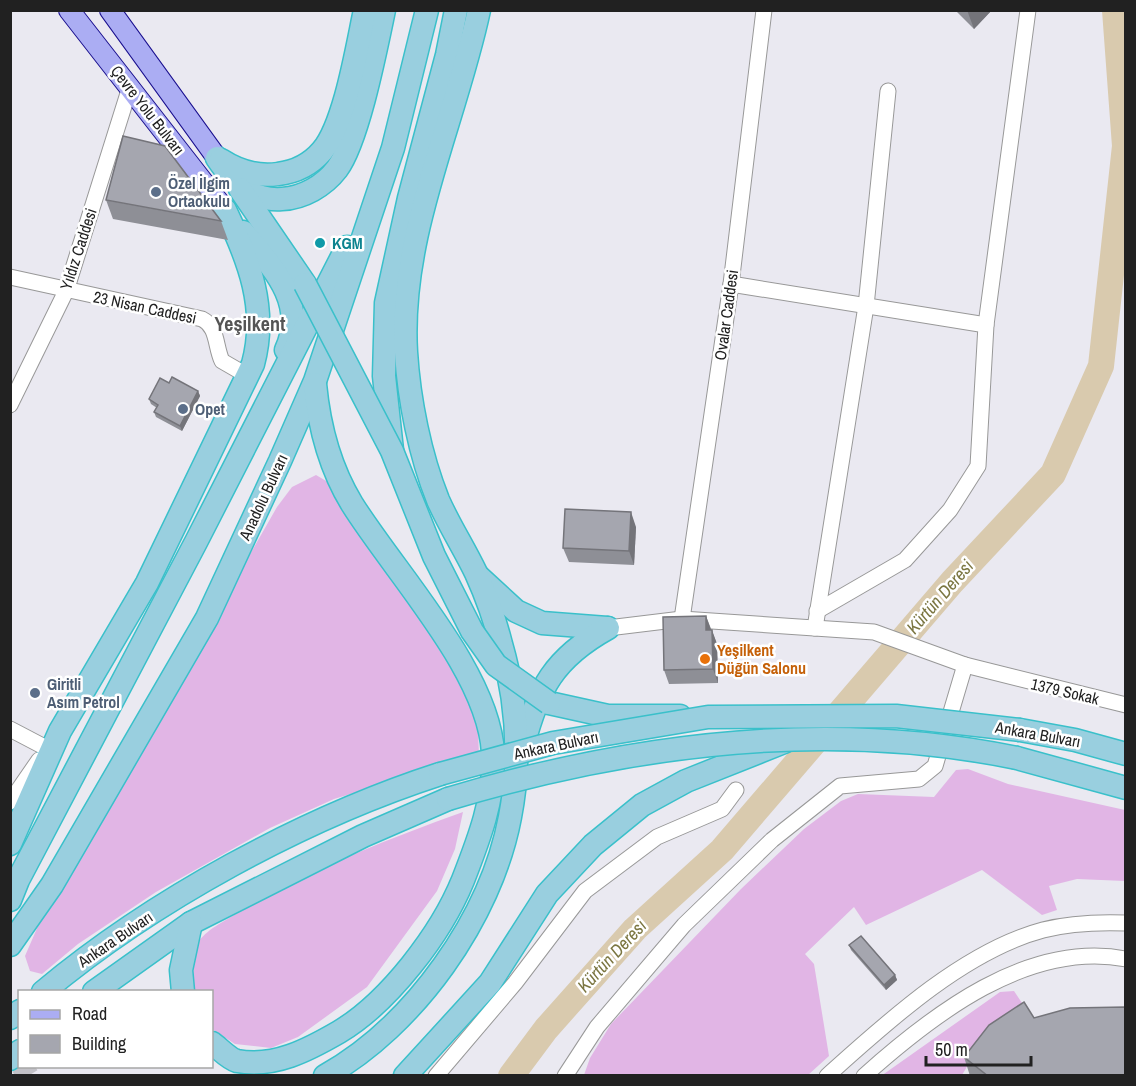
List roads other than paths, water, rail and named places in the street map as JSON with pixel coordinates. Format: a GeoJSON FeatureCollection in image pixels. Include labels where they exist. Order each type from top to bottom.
{"type":"FeatureCollection","features":[{"type":"Feature","properties":{"kind":"highway"},"geometry":{"type":"LineString","coordinates":[[217,158],[233,168],[270,175],[292,173],[308,164],[322,151],[342,105],[365,10]]}},
{"type":"Feature","properties":{"kind":"highway"},"geometry":{"type":"LineString","coordinates":[[240,189],[257,198],[296,198],[330,177],[347,150],[384,10]]}},
{"type":"Feature","properties":{"kind":"highway","name":"Anadolu Bulvarı"},"geometry":{"type":"LineString","coordinates":[[10,945],[52,885],[207,618],[315,381],[393,148],[427,10]]}},
{"type":"Feature","properties":{"kind":"highway"},"geometry":{"type":"LineString","coordinates":[[392,451],[384,376],[386,303],[409,198],[438,92],[456,10]]}},
{"type":"Feature","properties":{"kind":"highway"},"geometry":{"type":"LineString","coordinates":[[479,10],[470,53],[424,204],[412,268],[406,351],[421,444],[438,499],[476,574],[501,644],[516,729],[516,776]]}},
{"type":"Feature","properties":{"kind":"highway"},"geometry":{"type":"LineString","coordinates":[[470,53],[490,10]]}},
{"type":"Feature","properties":{"kind":"highway"},"geometry":{"type":"LineString","coordinates":[[10,900],[18,880],[327,288],[393,148]]}},
{"type":"Feature","properties":{"kind":"highway"},"geometry":{"type":"LineString","coordinates":[[217,158],[304,284],[392,451],[434,556],[472,631],[496,665],[549,703],[572,709],[608,716],[708,717]]}},
{"type":"Feature","properties":{"kind":"highway"},"geometry":{"type":"LineString","coordinates":[[225,210],[279,276],[294,313],[289,346],[239,456]]}},
{"type":"Feature","properties":{"kind":"highway"},"geometry":{"type":"LineString","coordinates":[[10,844],[49,750],[147,583],[248,376],[260,341],[259,305],[246,253],[225,210]]}},
{"type":"Feature","properties":{"kind":"highway"},"geometry":{"type":"LineString","coordinates":[[213,1043],[235,1060],[274,1061],[310,1049],[363,1017],[404,972],[443,918],[460,887],[480,837],[491,796],[493,755],[484,708],[448,642],[351,503],[330,457],[318,417],[315,381]]}},
{"type":"Feature","properties":{"kind":"highway"},"geometry":{"type":"LineString","coordinates":[[476,574],[516,611],[542,623],[608,628]]}},
{"type":"Feature","properties":{"kind":"highway"},"geometry":{"type":"LineString","coordinates":[[325,1076],[353,1060],[399,1020],[440,973],[474,918],[496,866],[510,820],[516,776],[531,714],[544,684],[584,642],[608,628]]}},
{"type":"Feature","properties":{"kind":"highway","name":"Ankara Bulvarı"},"geometry":{"type":"LineString","coordinates":[[45,990],[67,972],[152,914],[236,863],[338,811],[440,774],[553,743],[708,717],[896,716],[1020,730],[1075,740],[1125,754]]}},
{"type":"Feature","properties":{"kind":"highway"},"geometry":{"type":"LineString","coordinates":[[405,1076],[490,982],[547,894],[593,844],[642,805],[686,780],[786,741]]}},
{"type":"Feature","properties":{"kind":"highway","name":"Ankara Bulvarı"},"geometry":{"type":"LineString","coordinates":[[97,990],[191,923],[363,836],[448,800],[576,765],[660,750],[736,742],[909,743],[962,747],[1017,758],[1125,788]]}},
{"type":"Feature","properties":{"kind":"highway"},"geometry":{"type":"LineString","coordinates":[[183,990],[181,970],[191,923]]}},
{"type":"Feature","properties":{"kind":"main road","name":"Çevre Yolu Bulvarı"},"geometry":{"type":"LineString","coordinates":[[69,10],[225,210]]}},
{"type":"Feature","properties":{"kind":"main road","name":"Çevre Yolu Bulvarı"},"geometry":{"type":"LineString","coordinates":[[110,10],[217,158]]}},
{"type":"Feature","properties":{"kind":"street","name":"Ovalar Caddesi"},"geometry":{"type":"LineString","coordinates":[[682,619],[731,284],[764,10]]}},
{"type":"Feature","properties":{"kind":"street"},"geometry":{"type":"LineString","coordinates":[[817,611],[905,560],[950,510],[978,466],[986,325],[1028,10]]}},
{"type":"Feature","properties":{"kind":"street","name":"Yıldız Caddesi"},"geometry":{"type":"LineString","coordinates":[[10,405],[66,291],[130,87]]}},
{"type":"Feature","properties":{"kind":"street"},"geometry":{"type":"LineString","coordinates":[[815,628],[866,306],[888,91]]}},
{"type":"Feature","properties":{"kind":"street","name":"23 Nisan Caddesi"},"geometry":{"type":"LineString","coordinates":[[10,277],[66,291],[144,304],[202,319],[210,323],[214,331],[217,351],[222,361],[231,369],[248,376]]}},
{"type":"Feature","properties":{"kind":"street"},"geometry":{"type":"LineString","coordinates":[[731,284],[986,325]]}},
{"type":"Feature","properties":{"kind":"street","name":"1379 Sokak"},"geometry":{"type":"LineString","coordinates":[[608,628],[682,619],[874,632],[962,664],[1125,705]]}},
{"type":"Feature","properties":{"kind":"street"},"geometry":{"type":"LineString","coordinates":[[565,1076],[597,1027],[684,925],[772,840],[840,786],[919,778],[935,766],[962,664]]}},
{"type":"Feature","properties":{"kind":"street"},"geometry":{"type":"LineString","coordinates":[[10,729],[49,750],[10,802]]}},
{"type":"Feature","properties":{"kind":"street"},"geometry":{"type":"LineString","coordinates":[[436,1076],[515,983],[585,891],[657,837],[722,808],[736,790]]}},
{"type":"Feature","properties":{"kind":"street"},"geometry":{"type":"LineString","coordinates":[[827,1076],[888,1021],[942,982],[998,948],[1043,930],[1091,922],[1125,923]]}},
{"type":"Feature","properties":{"kind":"street"},"geometry":{"type":"LineString","coordinates":[[864,1076],[938,1016],[994,983],[1033,966],[1074,958],[1125,959]]}},
{"type":"Feature","properties":{"kind":"waterway","name":"Kürtün Deresi"},"geometry":{"type":"LineString","coordinates":[[511,1076],[546,1029],[635,929],[722,850],[952,582],[1053,474],[1101,366],[1125,146],[1115,10]]}},
{"type":"Feature","properties":{"kind":"tunnel"},"geometry":{"type":"LineString","coordinates":[[23,1068],[28,1076]]}},
{"type":"Feature","properties":{"kind":"place","name":"Özel İlgim Ortaokulu"},"geometry":{"type":"Point","coordinates":[156,192]}},
{"type":"Feature","properties":{"kind":"place","name":"KGM"},"geometry":{"type":"Point","coordinates":[320,243]}},
{"type":"Feature","properties":{"kind":"place","name":"Opet"},"geometry":{"type":"Point","coordinates":[183,409]}},
{"type":"Feature","properties":{"kind":"place","name":"Yeşilkent Düğün Salonu"},"geometry":{"type":"Point","coordinates":[705,659]}},
{"type":"Feature","properties":{"kind":"place","name":"Giritli Asım Petrol"},"geometry":{"type":"Point","coordinates":[35,693]}},
{"type":"Feature","properties":{"kind":"district","name":"Yeşilkent"},"geometry":{"type":"Point","coordinates":[250,324]}}]}
